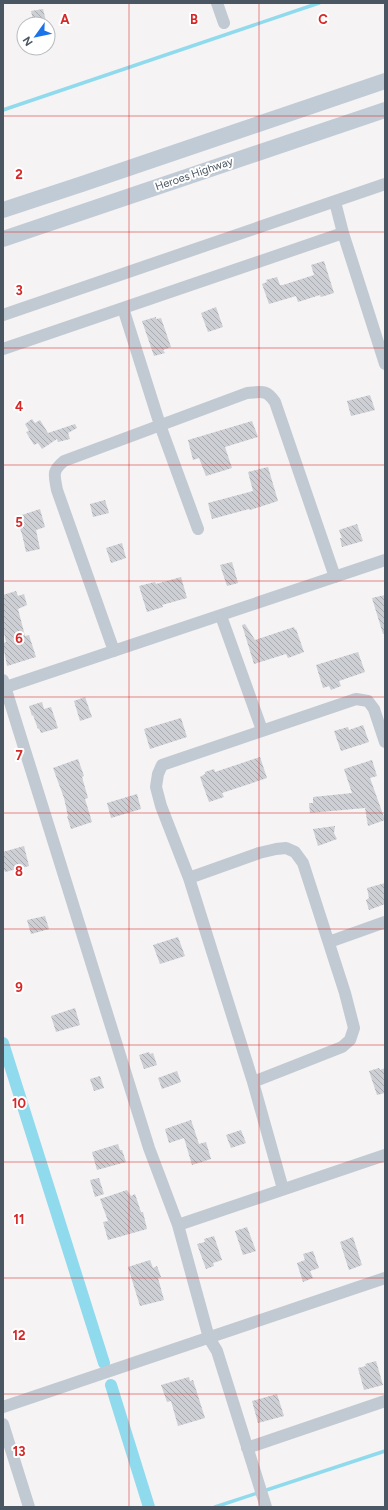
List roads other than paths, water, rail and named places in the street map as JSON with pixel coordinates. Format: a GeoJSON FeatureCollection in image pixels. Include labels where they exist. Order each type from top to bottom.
{"type":"FeatureCollection","features":[{"type":"Feature","properties":{"kind":"main road"},"geometry":{"type":"LineString","coordinates":[[3,210],[385,81]]}},
{"type":"Feature","properties":{"kind":"main road","name":"Heroes Highway"},"geometry":{"type":"LineString","coordinates":[[3,239],[385,110]]}},
{"type":"Feature","properties":{"kind":"street"},"geometry":{"type":"LineString","coordinates":[[217,3],[224,24]]}},
{"type":"Feature","properties":{"kind":"street"},"geometry":{"type":"LineString","coordinates":[[3,316],[385,184]]}},
{"type":"Feature","properties":{"kind":"street"},"geometry":{"type":"LineString","coordinates":[[335,202],[343,233],[385,364]]}},
{"type":"Feature","properties":{"kind":"street"},"geometry":{"type":"LineString","coordinates":[[3,349],[343,233]]}},
{"type":"Feature","properties":{"kind":"street"},"geometry":{"type":"LineString","coordinates":[[122,308],[160,425],[198,529]]}},
{"type":"Feature","properties":{"kind":"street"},"geometry":{"type":"LineString","coordinates":[[114,651],[57,490],[54,475],[56,468],[64,461],[247,393],[263,391],[269,394],[275,402],[335,577]]}},
{"type":"Feature","properties":{"kind":"street"},"geometry":{"type":"LineString","coordinates":[[266,1507],[218,1351],[209,1338],[178,1225],[149,1148],[4,685],[221,616],[385,560]]}},
{"type":"Feature","properties":{"kind":"street"},"geometry":{"type":"LineString","coordinates":[[221,616],[262,730]]}},
{"type":"Feature","properties":{"kind":"street"},"geometry":{"type":"LineString","coordinates":[[283,1190],[253,1082],[189,878],[156,788],[158,774],[162,765],[356,699],[368,701],[374,709],[385,742]]}},
{"type":"Feature","properties":{"kind":"street"},"geometry":{"type":"LineString","coordinates":[[189,878],[259,853],[286,848],[295,852],[303,863],[329,942],[354,1028],[350,1040],[342,1047],[253,1082]]}},
{"type":"Feature","properties":{"kind":"street"},"geometry":{"type":"LineString","coordinates":[[329,942],[385,922]]}},
{"type":"Feature","properties":{"kind":"street"},"geometry":{"type":"LineString","coordinates":[[178,1225],[385,1156]]}},
{"type":"Feature","properties":{"kind":"street"},"geometry":{"type":"LineString","coordinates":[[3,1407],[385,1278]]}},
{"type":"Feature","properties":{"kind":"street"},"geometry":{"type":"LineString","coordinates":[[247,1448],[385,1401]]}},
{"type":"Feature","properties":{"kind":"street"},"geometry":{"type":"LineString","coordinates":[[3,1424],[29,1507]]}},
{"type":"Feature","properties":{"kind":"waterway"},"geometry":{"type":"LineString","coordinates":[[3,110],[319,3]]}},
{"type":"Feature","properties":{"kind":"waterway"},"geometry":{"type":"LineString","coordinates":[[3,1043],[104,1363]]}},
{"type":"Feature","properties":{"kind":"waterway"},"geometry":{"type":"LineString","coordinates":[[111,1385],[149,1507]]}},
{"type":"Feature","properties":{"kind":"waterway"},"geometry":{"type":"LineString","coordinates":[[215,1507],[385,1451]]}}]}
